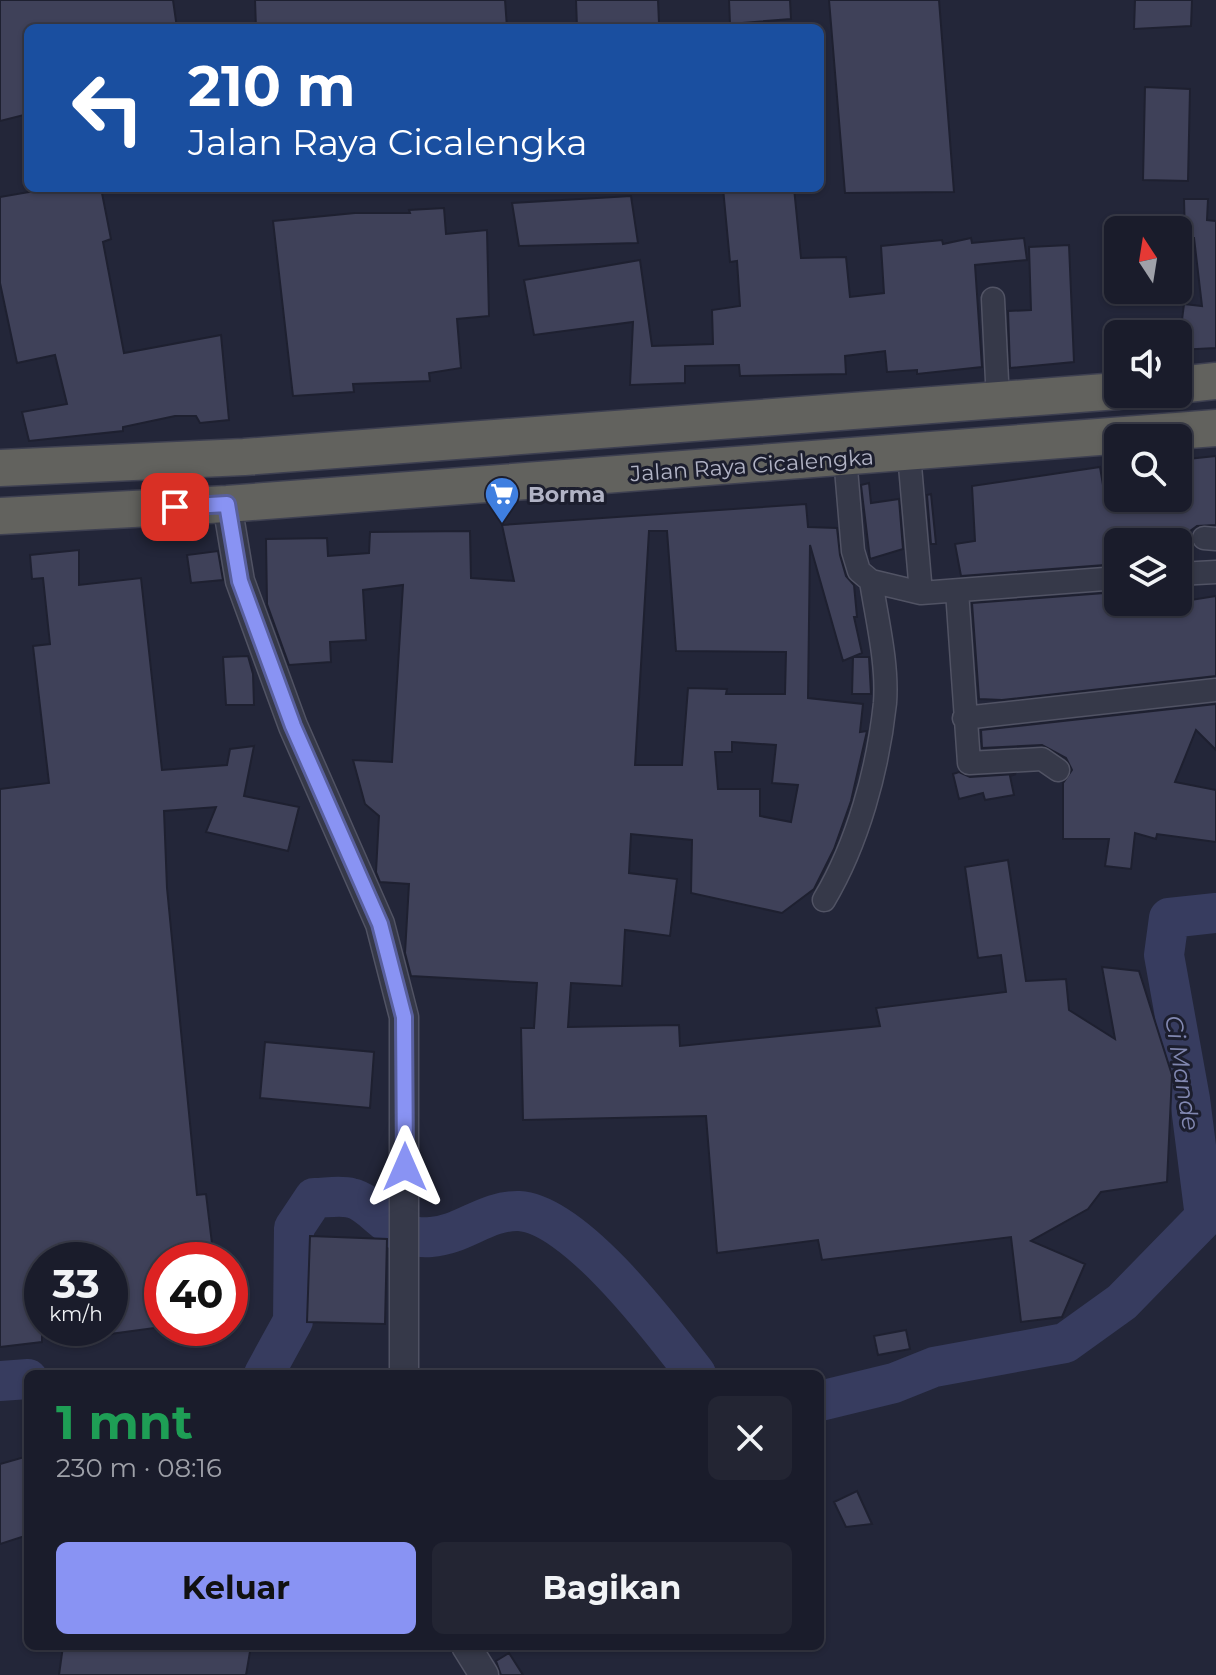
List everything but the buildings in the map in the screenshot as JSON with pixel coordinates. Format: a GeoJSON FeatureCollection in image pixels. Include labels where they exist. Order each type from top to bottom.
{"type":"FeatureCollection","features":[{"type":"Feature","properties":{"kind":"highway"},"geometry":{"type":"LineString","coordinates":[[1192,384],[1216,381]]}},
{"type":"Feature","properties":{"kind":"highway"},"geometry":{"type":"LineString","coordinates":[[0,468],[244,457],[1104,392]]}},
{"type":"Feature","properties":{"kind":"highway","name":"Jalan Raya Cicalengka"},"geometry":{"type":"LineString","coordinates":[[0,516],[227,504],[909,454],[1216,428]]}},
{"type":"Feature","properties":{"kind":"street"},"geometry":{"type":"LineString","coordinates":[[993,299],[998,401]]}},
{"type":"Feature","properties":{"kind":"street"},"geometry":{"type":"LineString","coordinates":[[909,454],[921,593]]}},
{"type":"Feature","properties":{"kind":"street"},"geometry":{"type":"LineString","coordinates":[[845,457],[855,563],[871,581],[921,593],[1104,579]]}},
{"type":"Feature","properties":{"kind":"street"},"geometry":{"type":"LineString","coordinates":[[227,504],[240,581],[293,726],[380,924],[404,1017],[407,1246],[404,1370]]}},
{"type":"Feature","properties":{"kind":"street"},"geometry":{"type":"LineString","coordinates":[[1192,573],[1216,572]]}},
{"type":"Feature","properties":{"kind":"street"},"geometry":{"type":"LineString","coordinates":[[824,900],[845,865],[870,781],[885,700],[871,581]]}},
{"type":"Feature","properties":{"kind":"street"},"geometry":{"type":"LineString","coordinates":[[957,591],[969,763],[1042,759],[1058,770]]}},
{"type":"Feature","properties":{"kind":"street"},"geometry":{"type":"LineString","coordinates":[[964,718],[1216,690]]}},
{"type":"Feature","properties":{"kind":"street"},"geometry":{"type":"LineString","coordinates":[[468,1650],[484,1675]]}},
{"type":"Feature","properties":{"kind":"waterway","name":"Ci Mande"},"geometry":{"type":"LineString","coordinates":[[824,1400],[894,1383],[934,1367],[1065,1343],[1122,1302],[1205,1217],[1190,1099],[1164,955],[1169,918],[1216,913]]}},
{"type":"Feature","properties":{"kind":"waterway","name":"Ci Mande"},"geometry":{"type":"LineString","coordinates":[[266,1370],[293,1321],[294,1228],[314,1198],[337,1197],[360,1201],[394,1228],[417,1237],[454,1232],[507,1212],[519,1211],[541,1217],[566,1232],[616,1277],[693,1370]]}},
{"type":"Feature","properties":{"kind":"waterway","name":"Ci Mande"},"geometry":{"type":"LineString","coordinates":[[0,1381],[24,1379]]}},
{"type":"Feature","properties":{"kind":"place","name":"Borma"},"geometry":{"type":"Point","coordinates":[502,525]}},
{"type":"Feature","properties":{"kind":"route"},"geometry":{"type":"LineString","coordinates":[[175,507],[227,504],[240,581],[293,726],[356,876],[380,924],[404,1017],[405,1167]]}}]}
